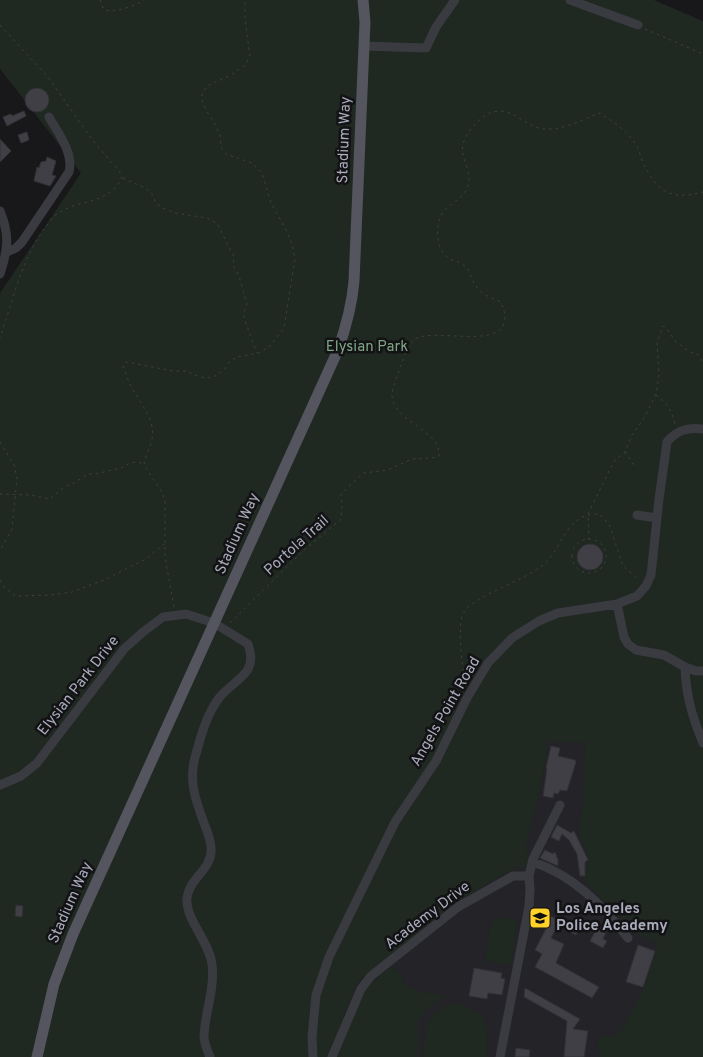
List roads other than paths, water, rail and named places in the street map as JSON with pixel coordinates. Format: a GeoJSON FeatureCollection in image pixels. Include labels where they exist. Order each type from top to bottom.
{"type":"FeatureCollection","features":[{"type":"Feature","properties":{"kind":"main road","name":"Stadium Way"},"geometry":{"type":"LineString","coordinates":[[37,1057],[47,1010],[63,959],[338,350],[346,327],[352,305],[354,281],[365,22],[363,0]]}},
{"type":"Feature","properties":{"kind":"street"},"geometry":{"type":"LineString","coordinates":[[364,46],[426,48],[436,27],[454,0]]}},
{"type":"Feature","properties":{"kind":"street"},"geometry":{"type":"LineString","coordinates":[[570,0],[638,25]]}},
{"type":"Feature","properties":{"kind":"street"},"geometry":{"type":"LineString","coordinates":[[7,252],[16,248],[22,242],[69,172],[71,163],[67,150],[49,117]]}},
{"type":"Feature","properties":{"kind":"street"},"geometry":{"type":"LineString","coordinates":[[0,211],[7,235],[7,252],[0,274]]}},
{"type":"Feature","properties":{"kind":"street"},"geometry":{"type":"LineString","coordinates":[[637,515],[657,518],[667,442],[673,435],[687,428],[703,429]]}},
{"type":"Feature","properties":{"kind":"street","name":"Angels Point Road"},"geometry":{"type":"LineString","coordinates":[[313,1057],[312,1036],[316,995],[329,957],[395,822],[436,761],[467,698],[488,664],[512,638],[539,621],[558,613],[617,604],[637,596],[646,586],[651,575],[657,518]]}},
{"type":"Feature","properties":{"kind":"street"},"geometry":{"type":"LineString","coordinates":[[617,604],[624,636],[628,644],[636,650],[664,654],[685,667],[696,671],[703,671]]}},
{"type":"Feature","properties":{"kind":"street","name":"Elysian Park Drive"},"geometry":{"type":"LineString","coordinates":[[0,785],[22,776],[37,763],[124,649],[142,632],[163,617],[176,614],[186,614],[214,623]]}},
{"type":"Feature","properties":{"kind":"street"},"geometry":{"type":"LineString","coordinates":[[210,1057],[204,1037],[212,993],[212,964],[207,944],[191,918],[187,898],[194,881],[206,868],[212,851],[211,841],[192,789],[192,777],[195,755],[212,710],[220,697],[249,670],[252,657],[248,644],[214,623]]}},
{"type":"Feature","properties":{"kind":"street"},"geometry":{"type":"LineString","coordinates":[[685,667],[691,714],[703,743]]}},
{"type":"Feature","properties":{"kind":"street"},"geometry":{"type":"LineString","coordinates":[[500,1057],[528,906],[529,876],[532,862],[560,805]]}},
{"type":"Feature","properties":{"kind":"street"},"geometry":{"type":"LineString","coordinates":[[532,862],[555,870],[582,889],[599,904],[628,938]]}},
{"type":"Feature","properties":{"kind":"street","name":"Academy Drive"},"geometry":{"type":"LineString","coordinates":[[332,1057],[360,989],[371,976],[458,907],[513,876],[529,876]]}},
{"type":"Feature","properties":{"kind":"place","name":"Los Angeles Police Academy"},"geometry":{"type":"Point","coordinates":[540,918]}},
{"type":"Feature","properties":{"kind":"park label","name":"Elysian Park"},"geometry":{"type":"Point","coordinates":[367,347]}}]}
